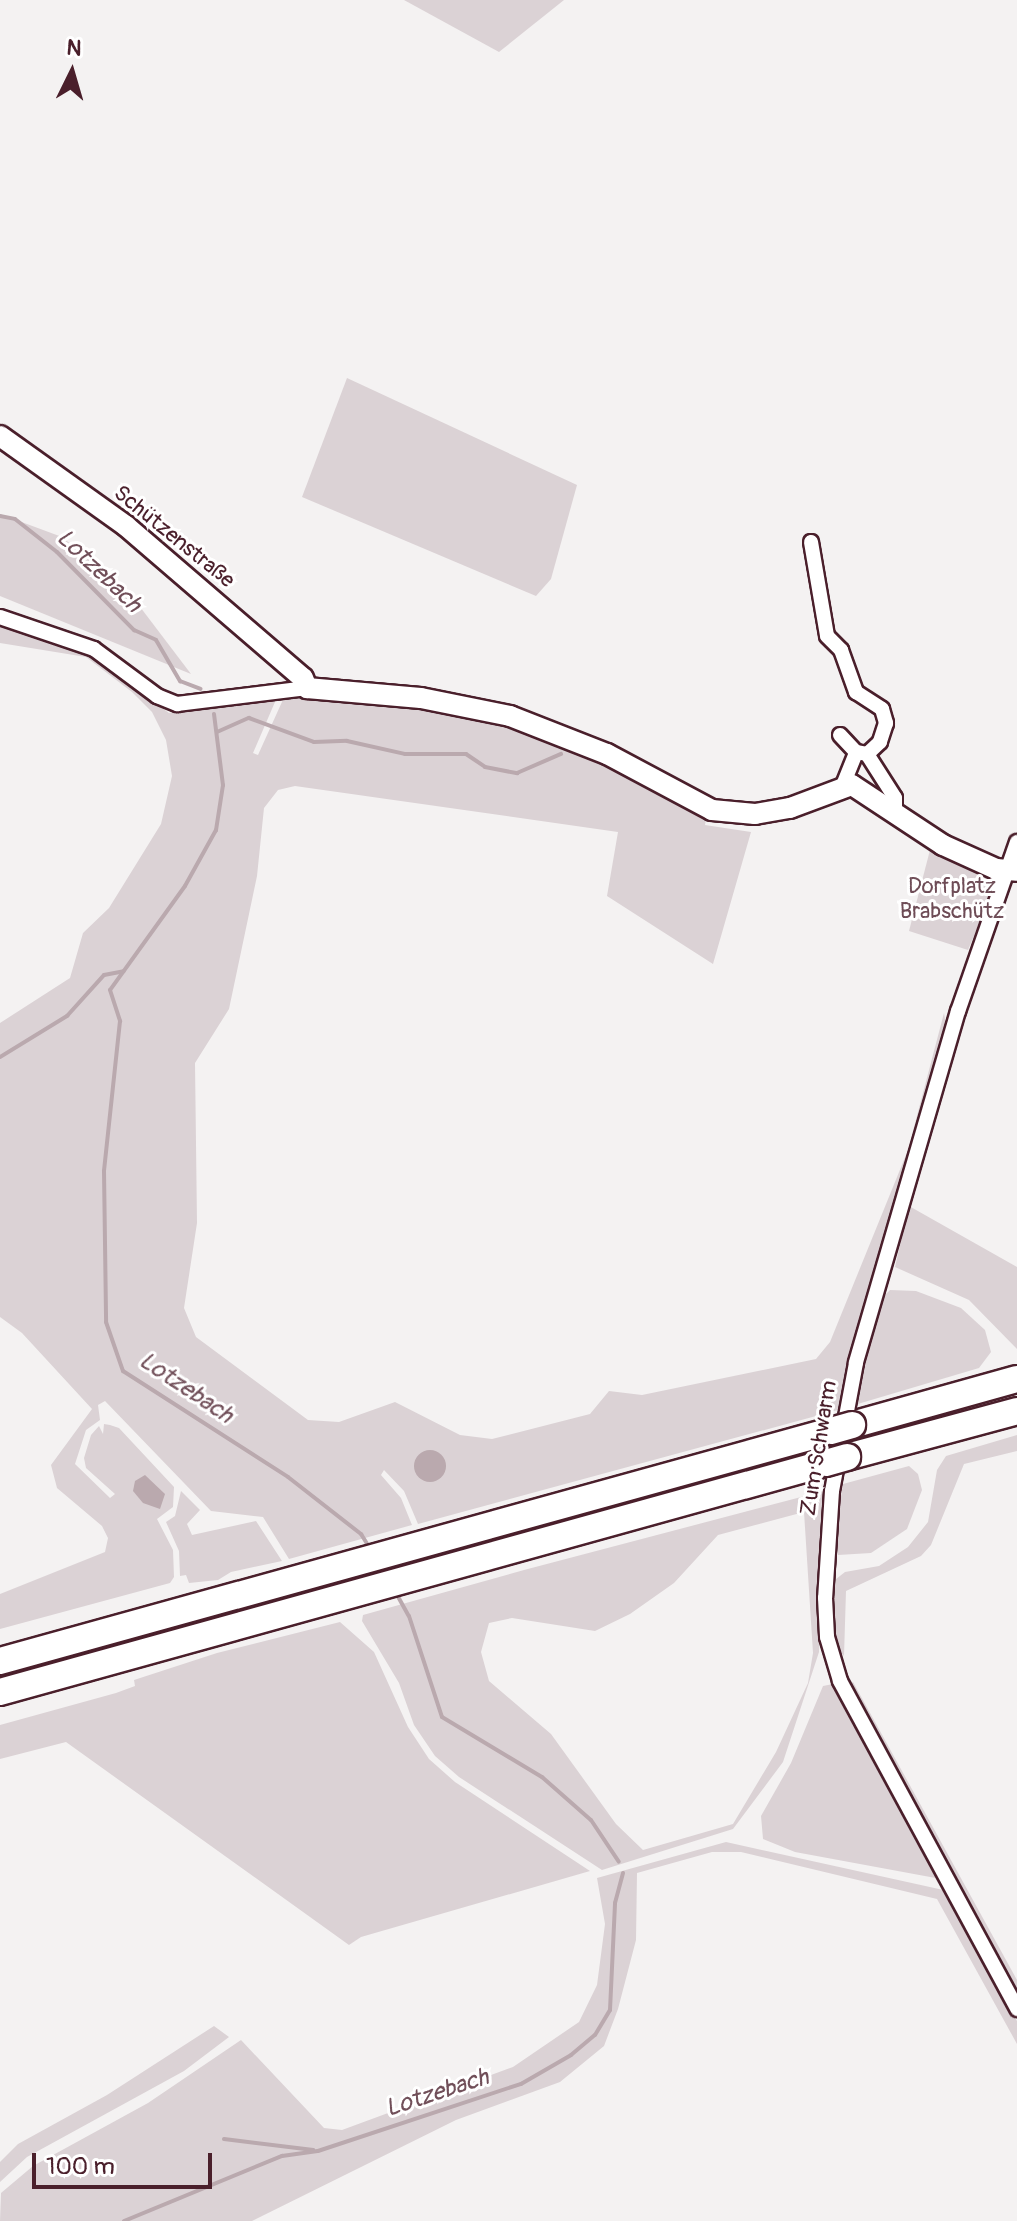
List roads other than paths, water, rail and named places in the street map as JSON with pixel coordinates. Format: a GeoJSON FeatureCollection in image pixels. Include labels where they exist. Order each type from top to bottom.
{"type":"FeatureCollection","features":[{"type":"Feature","properties":{"kind":"highway"},"geometry":{"type":"LineString","coordinates":[[0,1661],[1017,1379]]}},
{"type":"Feature","properties":{"kind":"highway"},"geometry":{"type":"LineString","coordinates":[[0,1692],[1017,1411]]}},
{"type":"Feature","properties":{"kind":"street","name":"Schützenstraße"},"geometry":{"type":"LineString","coordinates":[[0,436],[126,526],[303,678],[307,688]]}},
{"type":"Feature","properties":{"kind":"street"},"geometry":{"type":"LineString","coordinates":[[0,617],[94,649],[157,696],[177,704],[307,688],[421,698],[510,716],[607,754],[712,810],[755,814],[790,808],[843,785],[861,753],[880,742],[886,723],[882,709],[856,692],[841,650],[827,636],[811,542]]}},
{"type":"Feature","properties":{"kind":"street"},"geometry":{"type":"LineString","coordinates":[[840,735],[861,753],[895,798],[895,809]]}},
{"type":"Feature","properties":{"kind":"street"},"geometry":{"type":"LineString","coordinates":[[843,785],[863,790],[895,809],[943,845],[1013,871]]}},
{"type":"Feature","properties":{"kind":"street","name":"Zum Schwarm"},"geometry":{"type":"LineString","coordinates":[[1017,842],[1013,871],[962,998],[849,1392],[832,1491],[825,1610],[829,1651],[840,1681],[1017,2009]]}},
{"type":"Feature","properties":{"kind":"waterway","name":"Lotzebach"},"geometry":{"type":"LineString","coordinates":[[0,516],[15,519],[57,552],[134,630],[156,640],[180,681],[201,689]]}},
{"type":"Feature","properties":{"kind":"waterway","name":"Lotzebach"},"geometry":{"type":"LineString","coordinates":[[214,714],[223,785],[216,830],[185,886],[110,990],[120,1021],[104,1171],[106,1322],[123,1371],[288,1477],[361,1534],[369,1547]]}},
{"type":"Feature","properties":{"kind":"waterway"},"geometry":{"type":"LineString","coordinates":[[217,732],[249,718],[314,742],[347,741],[405,754],[466,754],[485,767],[517,773],[561,754]]}},
{"type":"Feature","properties":{"kind":"waterway"},"geometry":{"type":"LineString","coordinates":[[0,1057],[67,1016],[104,975],[124,971]]}},
{"type":"Feature","properties":{"kind":"waterway","name":"Lotzebach"},"geometry":{"type":"LineString","coordinates":[[396,1593],[409,1616],[442,1717],[542,1777],[591,1820],[619,1862]]}},
{"type":"Feature","properties":{"kind":"waterway","name":"Lotzebach"},"geometry":{"type":"LineString","coordinates":[[124,2221],[282,2156],[318,2151],[521,2084],[571,2055],[595,2035],[610,2010],[615,1903],[623,1873]]}},
{"type":"Feature","properties":{"kind":"waterway"},"geometry":{"type":"LineString","coordinates":[[224,2139],[313,2150]]}},
{"type":"Feature","properties":{"kind":"park label","name":"Dorfplatz Brabschütz"},"geometry":{"type":"Point","coordinates":[952,898]}}]}
